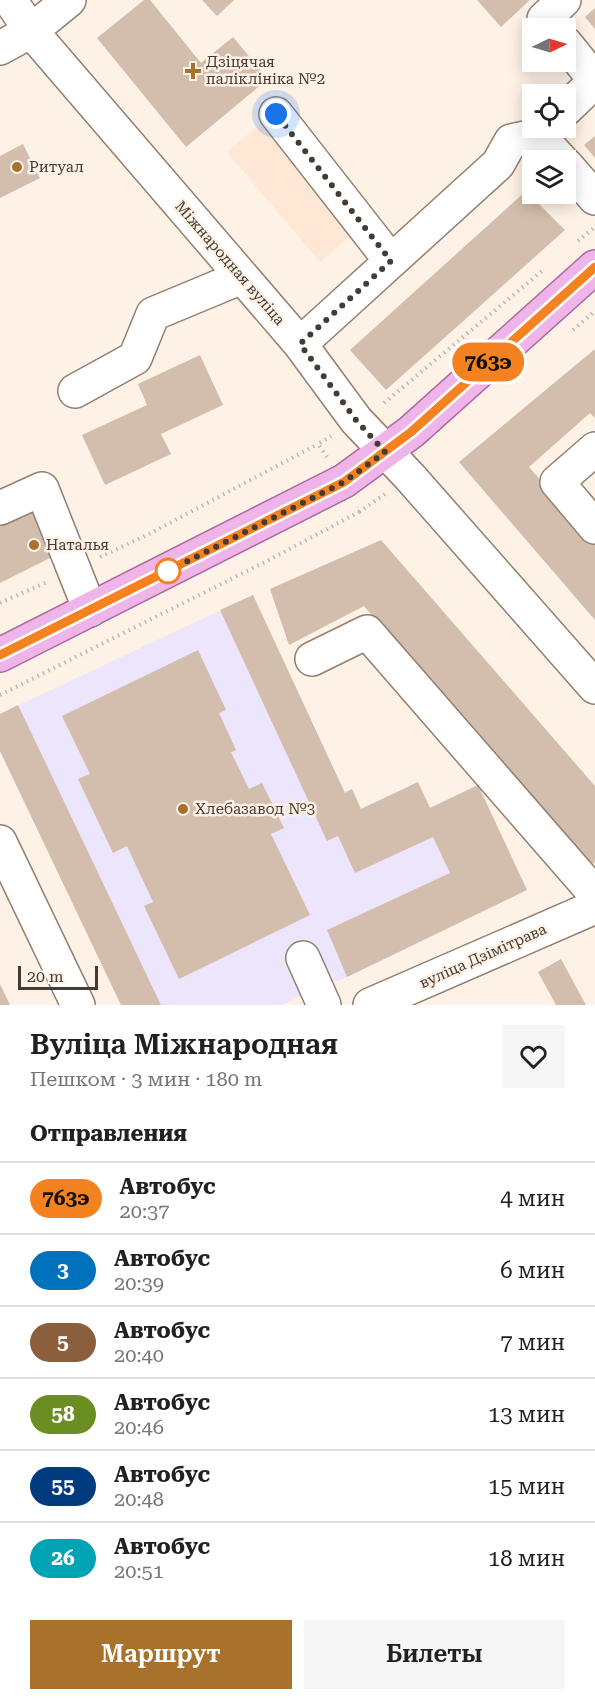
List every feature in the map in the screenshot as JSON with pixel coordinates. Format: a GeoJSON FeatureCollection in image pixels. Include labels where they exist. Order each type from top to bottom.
{"type":"FeatureCollection","features":[{"type":"Feature","properties":{"kind":"main road"},"geometry":{"type":"LineString","coordinates":[[0,655],[344,482],[411,432],[586,255]]}},
{"type":"Feature","properties":{"kind":"street","name":"Міжнародная вуліца"},"geometry":{"type":"LineString","coordinates":[[10,0],[31,31],[300,344],[356,420],[410,477],[595,687]]}},
{"type":"Feature","properties":{"kind":"street"},"geometry":{"type":"LineString","coordinates":[[0,48],[31,31],[69,0]]}},
{"type":"Feature","properties":{"kind":"street"},"geometry":{"type":"LineString","coordinates":[[545,18],[564,0]]}},
{"type":"Feature","properties":{"kind":"street"},"geometry":{"type":"LineString","coordinates":[[576,56],[595,80],[576,99]]}},
{"type":"Feature","properties":{"kind":"street"},"geometry":{"type":"LineString","coordinates":[[276,114],[391,261]]}},
{"type":"Feature","properties":{"kind":"street"},"geometry":{"type":"LineString","coordinates":[[300,344],[498,164],[511,141],[522,137]]}},
{"type":"Feature","properties":{"kind":"street"},"geometry":{"type":"LineString","coordinates":[[576,176],[595,198]]}},
{"type":"Feature","properties":{"kind":"street"},"geometry":{"type":"LineString","coordinates":[[75,391],[135,357],[153,314],[242,277]]}},
{"type":"Feature","properties":{"kind":"street"},"geometry":{"type":"LineString","coordinates":[[595,449],[556,482],[595,527]]}},
{"type":"Feature","properties":{"kind":"street"},"geometry":{"type":"LineString","coordinates":[[0,508],[42,489],[90,610]]}},
{"type":"Feature","properties":{"kind":"street"},"geometry":{"type":"LineString","coordinates":[[312,658],[367,632],[595,894]]}},
{"type":"Feature","properties":{"kind":"street"},"geometry":{"type":"LineString","coordinates":[[0,842],[78,1005]]}},
{"type":"Feature","properties":{"kind":"street","name":"вуліца Дзімітрава"},"geometry":{"type":"LineString","coordinates":[[370,1005],[595,907]]}},
{"type":"Feature","properties":{"kind":"street"},"geometry":{"type":"LineString","coordinates":[[303,958],[324,1005]]}},
{"type":"Feature","properties":{"kind":"path"},"geometry":{"type":"LineString","coordinates":[[586,255],[595,227]]}},
{"type":"Feature","properties":{"kind":"path"},"geometry":{"type":"LineString","coordinates":[[384,403],[549,265]]}},
{"type":"Feature","properties":{"kind":"path"},"geometry":{"type":"LineString","coordinates":[[0,603],[149,534],[318,444]]}},
{"type":"Feature","properties":{"kind":"shaded area"},"geometry":{"type":"Polygon","coordinates":[[[266,119],[359,229],[320,262],[227,152],[266,119]]]}},
{"type":"Feature","properties":{"kind":"shaded area"},"geometry":{"type":"Polygon","coordinates":[[[253,595],[344,792],[352,789],[361,809],[418,782],[430,808],[478,785],[527,890],[347,977],[281,1005],[121,1005],[0,751],[0,714],[253,595]]]}},
{"type":"Feature","properties":{"kind":"building","name":"Дзіцячая паліклініка №2"},"geometry":{"type":"Polygon","coordinates":[[[144,0],[150,0],[201,63],[233,37],[268,79],[186,147],[97,38],[144,0]]]}},
{"type":"Feature","properties":{"kind":"building"},"geometry":{"type":"Polygon","coordinates":[[[202,0],[234,0],[217,16],[202,0]]]}},
{"type":"Feature","properties":{"kind":"building"},"geometry":{"type":"Polygon","coordinates":[[[477,0],[530,0],[501,27],[477,0]]]}},
{"type":"Feature","properties":{"kind":"building"},"geometry":{"type":"Polygon","coordinates":[[[595,8],[595,29],[585,17],[595,8]]]}},
{"type":"Feature","properties":{"kind":"building"},"geometry":{"type":"Polygon","coordinates":[[[595,136],[595,158],[584,145],[595,136]]]}},
{"type":"Feature","properties":{"kind":"building","name":"Ритуал"},"geometry":{"type":"Polygon","coordinates":[[[23,144],[40,178],[0,198],[0,156],[23,144]]]}},
{"type":"Feature","properties":{"kind":"building"},"geometry":{"type":"Polygon","coordinates":[[[522,195],[522,204],[539,204],[565,230],[386,390],[350,350],[522,195]]]}},
{"type":"Feature","properties":{"kind":"building"},"geometry":{"type":"Polygon","coordinates":[[[595,349],[595,418],[590,413],[529,467],[595,543],[595,620],[459,462],[595,349]]]}},
{"type":"Feature","properties":{"kind":"building"},"geometry":{"type":"Polygon","coordinates":[[[200,355],[223,405],[161,434],[171,454],[105,485],[82,435],[147,405],[138,384],[200,355]]]}},
{"type":"Feature","properties":{"kind":"building"},"geometry":{"type":"Polygon","coordinates":[[[38,507],[60,553],[0,583],[0,525],[38,507]]]}},
{"type":"Feature","properties":{"kind":"building"},"geometry":{"type":"Polygon","coordinates":[[[381,540],[595,786],[595,862],[590,866],[364,606],[289,645],[270,589],[381,540]]]}},
{"type":"Feature","properties":{"kind":"building"},"geometry":{"type":"Polygon","coordinates":[[[253,595],[345,793],[352,789],[361,809],[418,782],[430,808],[478,785],[527,890],[347,977],[327,930],[450,873],[433,837],[355,873],[338,836],[327,841],[220,610],[253,595]]]}},
{"type":"Feature","properties":{"kind":"building","name":"Хлебазавод №3"},"geometry":{"type":"Polygon","coordinates":[[[198,650],[226,710],[219,713],[236,750],[231,752],[249,789],[262,783],[284,828],[271,834],[310,915],[179,979],[144,906],[153,902],[127,846],[113,853],[78,779],[90,774],[62,716],[198,650]]]}},
{"type":"Feature","properties":{"kind":"building"},"geometry":{"type":"Polygon","coordinates":[[[18,705],[161,1005],[121,1005],[0,751],[0,714],[18,705]]]}},
{"type":"Feature","properties":{"kind":"building"},"geometry":{"type":"Polygon","coordinates":[[[561,959],[586,1005],[556,1005],[538,972],[561,959]]]}},
{"type":"Feature","properties":{"kind":"building"},"geometry":{"type":"Polygon","coordinates":[[[0,984],[10,1005],[0,1005],[0,984]]]}},
{"type":"Feature","properties":{"kind":"bus line","name":"763э"},"geometry":{"type":"LineString","coordinates":[[0,655],[344,482],[411,432],[595,267]]}},
{"type":"Feature","properties":{"kind":"place","name":"Дзіцячая паліклініка №2"},"geometry":{"type":"Point","coordinates":[193,71]}},
{"type":"Feature","properties":{"kind":"place","name":"Ритуал"},"geometry":{"type":"Point","coordinates":[17,167]}},
{"type":"Feature","properties":{"kind":"place","name":"Наталья"},"geometry":{"type":"Point","coordinates":[34,545]}},
{"type":"Feature","properties":{"kind":"place","name":"Хлебазавод №3"},"geometry":{"type":"Point","coordinates":[183,809]}},
{"type":"Feature","properties":{"kind":"route"},"geometry":{"type":"LineString","coordinates":[[168,571],[344,482],[385,452],[356,420],[300,344],[391,261],[276,114]]}}]}
